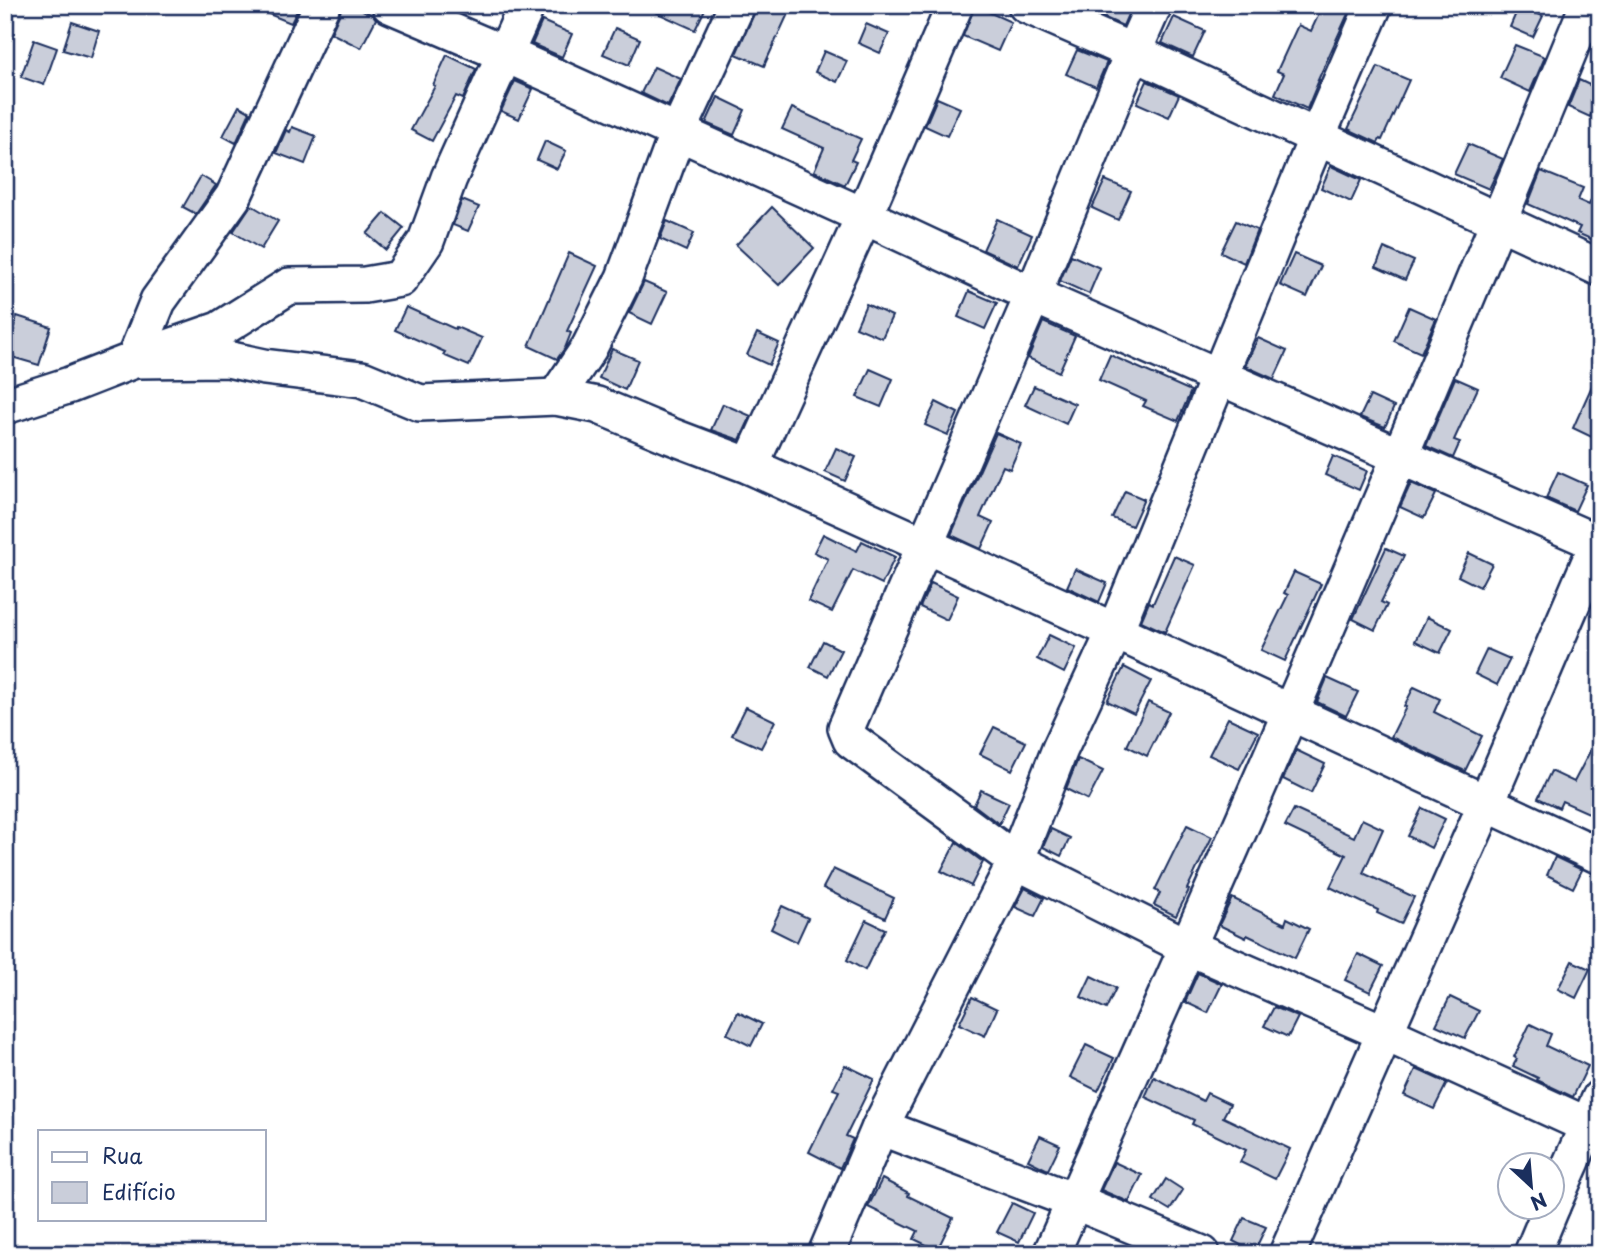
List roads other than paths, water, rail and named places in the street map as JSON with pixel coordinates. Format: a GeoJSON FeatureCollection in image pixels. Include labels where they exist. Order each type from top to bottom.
{"type":"FeatureCollection","features":[{"type":"Feature","properties":{"kind":"street"},"geometry":{"type":"LineString","coordinates":[[134,360],[158,301],[233,197],[322,5]]}},
{"type":"Feature","properties":{"kind":"street"},"geometry":{"type":"LineString","coordinates":[[390,5],[505,54],[1033,295],[1599,541],[1287,1254]]}},
{"type":"Feature","properties":{"kind":"street"},"geometry":{"type":"LineString","coordinates":[[5,406],[219,330],[289,286],[365,285],[400,279],[426,241],[449,178],[527,5]]}},
{"type":"Feature","properties":{"kind":"street"},"geometry":{"type":"LineString","coordinates":[[556,397],[589,348],[624,278],[677,132],[737,5]]}},
{"type":"Feature","properties":{"kind":"street"},"geometry":{"type":"LineString","coordinates":[[750,466],[864,216],[955,5]]}},
{"type":"Feature","properties":{"kind":"street"},"geometry":{"type":"LineString","coordinates":[[1026,5],[1600,268]]}},
{"type":"Feature","properties":{"kind":"street"},"geometry":{"type":"LineString","coordinates":[[1154,5],[1033,295],[846,728],[851,740],[1016,861],[1188,947],[1385,1032],[1596,1118],[1566,1178]]}},
{"type":"Feature","properties":{"kind":"street"},"geometry":{"type":"LineString","coordinates":[[825,1254],[880,1127],[1016,861],[1060,749],[1115,631],[1218,376],[1374,5]]}},
{"type":"Feature","properties":{"kind":"street"},"geometry":{"type":"LineString","coordinates":[[1051,1254],[1188,947],[1400,455],[1588,5]]}},
{"type":"Feature","properties":{"kind":"street"},"geometry":{"type":"LineString","coordinates":[[134,360],[227,359],[264,367],[362,379],[420,403],[556,397],[597,405],[750,466],[1115,631],[1600,856]]}},
{"type":"Feature","properties":{"kind":"street"},"geometry":{"type":"LineString","coordinates":[[880,1127],[1202,1254]]}},
{"type":"Feature","properties":{"kind":"street"},"geometry":{"type":"LineString","coordinates":[[1532,1254],[1546,1220]]}}]}
